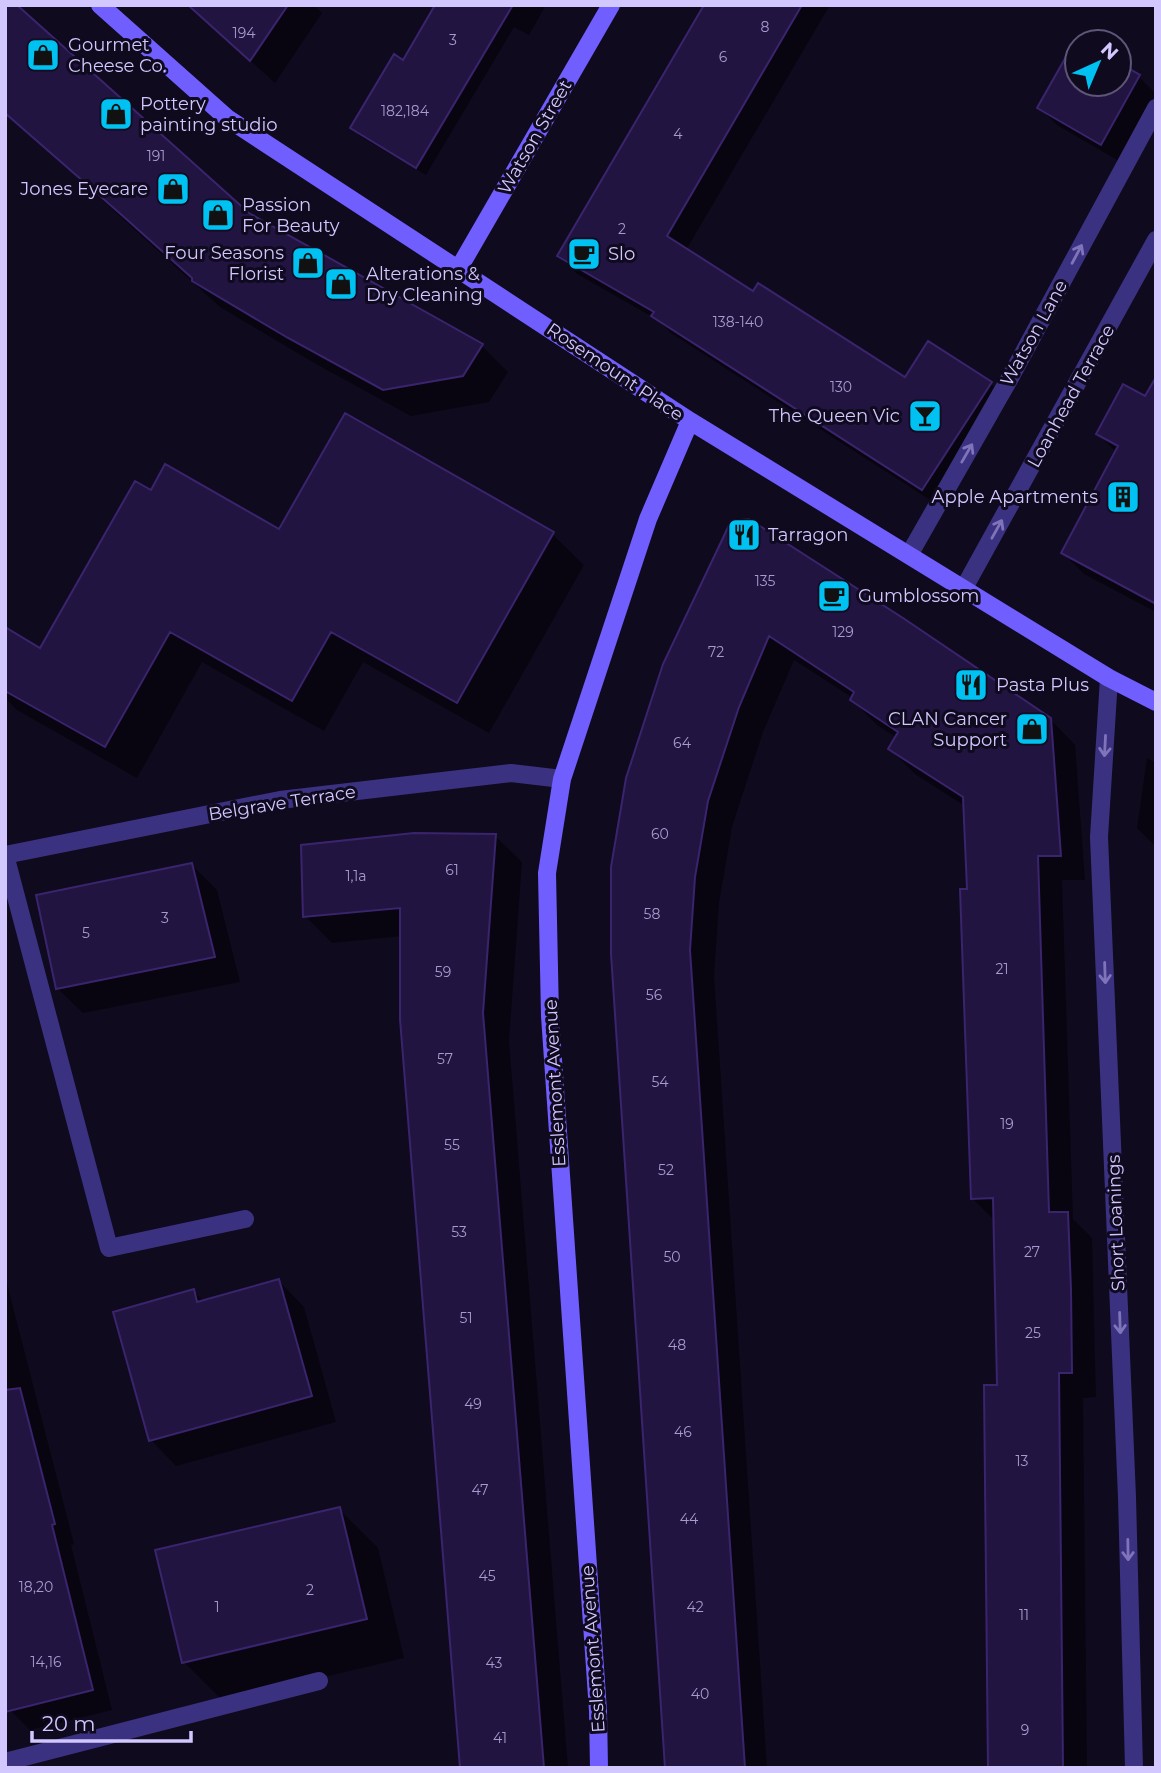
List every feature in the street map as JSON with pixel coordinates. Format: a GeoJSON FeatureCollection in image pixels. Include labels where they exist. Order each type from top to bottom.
{"type":"FeatureCollection","features":[{"type":"Feature","properties":{"kind":"street","name":"Rosemount Place"},"geometry":{"type":"LineString","coordinates":[[100,5],[227,118],[690,421],[1109,678],[1156,702]]}},
{"type":"Feature","properties":{"kind":"street","name":"Watson Street"},"geometry":{"type":"LineString","coordinates":[[459,268],[611,5]]}},
{"type":"Feature","properties":{"kind":"street","name":"Watson Lane"},"geometry":{"type":"LineString","coordinates":[[909,555],[1011,376],[1156,108]]}},
{"type":"Feature","properties":{"kind":"street","name":"Loanhead Terrace"},"geometry":{"type":"LineString","coordinates":[[964,588],[1156,240]]}},
{"type":"Feature","properties":{"kind":"street","name":"Esslemont Avenue"},"geometry":{"type":"LineString","coordinates":[[599,1768],[598,1712],[551,1016],[547,873],[562,779],[648,519],[690,421]]}},
{"type":"Feature","properties":{"kind":"street","name":"Short Loanings"},"geometry":{"type":"LineString","coordinates":[[1109,678],[1099,837],[1127,1497],[1134,1768]]}},
{"type":"Feature","properties":{"kind":"street","name":"Belgrave Terrace"},"geometry":{"type":"LineString","coordinates":[[5,855],[280,800],[511,774],[562,779]]}},
{"type":"Feature","properties":{"kind":"street"},"geometry":{"type":"LineString","coordinates":[[5,855],[109,1248],[245,1219]]}},
{"type":"Feature","properties":{"kind":"street"},"geometry":{"type":"LineString","coordinates":[[5,1762],[319,1681]]}},
{"type":"Feature","properties":{"kind":"building"},"geometry":{"type":"Polygon","coordinates":[[[5,5],[17,5],[249,213],[483,344],[463,376],[383,390],[192,281],[192,278],[5,113],[5,5]]]}},
{"type":"Feature","properties":{"kind":"building"},"geometry":{"type":"Polygon","coordinates":[[[188,5],[288,5],[250,61],[188,5]]]}},
{"type":"Feature","properties":{"kind":"building"},"geometry":{"type":"Polygon","coordinates":[[[435,5],[513,5],[416,168],[350,128],[394,54],[403,60],[435,5]]]}},
{"type":"Feature","properties":{"kind":"building"},"geometry":{"type":"Polygon","coordinates":[[[704,5],[802,5],[667,236],[753,291],[758,283],[905,377],[928,341],[992,382],[922,490],[651,316],[654,312],[557,256],[704,5]]]}},
{"type":"Feature","properties":{"kind":"building"},"geometry":{"type":"Polygon","coordinates":[[[1063,62],[1063,98],[1127,98],[1101,145],[1037,108],[1063,62]]]}},
{"type":"Feature","properties":{"kind":"building"},"geometry":{"type":"Polygon","coordinates":[[[1133,71],[1140,75],[1133,88],[1133,71]]]}},
{"type":"Feature","properties":{"kind":"building","name":"Apple Apartments"},"geometry":{"type":"Polygon","coordinates":[[[1156,377],[1156,604],[1061,553],[1118,446],[1096,434],[1123,384],[1145,396],[1156,377]]]}},
{"type":"Feature","properties":{"kind":"building"},"geometry":{"type":"Polygon","coordinates":[[[345,413],[554,532],[457,703],[331,632],[292,701],[170,632],[105,747],[5,691],[5,627],[40,648],[135,481],[151,490],[165,464],[279,529],[345,413]]]}},
{"type":"Feature","properties":{"kind":"building"},"geometry":{"type":"Polygon","coordinates":[[[749,519],[1051,718],[1061,856],[1038,856],[1049,1212],[1068,1212],[1071,1290],[1072,1373],[1059,1373],[1063,1768],[988,1768],[984,1385],[997,1385],[993,1198],[971,1199],[960,889],[967,889],[963,797],[888,749],[898,732],[850,700],[854,692],[769,636],[739,707],[708,801],[695,877],[690,950],[745,1768],[665,1768],[611,954],[611,867],[626,778],[663,664],[731,521],[749,519]]]}},
{"type":"Feature","properties":{"kind":"building"},"geometry":{"type":"Polygon","coordinates":[[[414,833],[496,834],[483,1013],[544,1768],[460,1768],[400,1019],[400,908],[303,917],[301,845],[414,833]]]}},
{"type":"Feature","properties":{"kind":"building"},"geometry":{"type":"Polygon","coordinates":[[[192,863],[215,957],[56,989],[36,895],[192,863]]]}},
{"type":"Feature","properties":{"kind":"building"},"geometry":{"type":"Polygon","coordinates":[[[279,1279],[312,1396],[149,1441],[113,1312],[194,1289],[197,1302],[279,1279]]]}},
{"type":"Feature","properties":{"kind":"building"},"geometry":{"type":"Polygon","coordinates":[[[20,1388],[93,1690],[5,1712],[5,1390],[20,1388]]]}},
{"type":"Feature","properties":{"kind":"building"},"geometry":{"type":"Polygon","coordinates":[[[340,1507],[367,1619],[182,1663],[155,1550],[340,1507]]]}},
{"type":"Feature","properties":{"kind":"place","name":"Gourmet Cheese Co."},"geometry":{"type":"Point","coordinates":[43,55]}},
{"type":"Feature","properties":{"kind":"place","name":"Pottery painting studio"},"geometry":{"type":"Point","coordinates":[116,114]}},
{"type":"Feature","properties":{"kind":"place","name":"Jones Eyecare"},"geometry":{"type":"Point","coordinates":[173,189]}},
{"type":"Feature","properties":{"kind":"place","name":"Passion For Beauty"},"geometry":{"type":"Point","coordinates":[218,215]}},
{"type":"Feature","properties":{"kind":"place","name":"Slo"},"geometry":{"type":"Point","coordinates":[584,254]}},
{"type":"Feature","properties":{"kind":"place","name":"Four Seasons Florist"},"geometry":{"type":"Point","coordinates":[308,263]}},
{"type":"Feature","properties":{"kind":"place","name":"Alterations & Dry Cleaning"},"geometry":{"type":"Point","coordinates":[341,284]}},
{"type":"Feature","properties":{"kind":"place","name":"The Queen Vic"},"geometry":{"type":"Point","coordinates":[925,416]}},
{"type":"Feature","properties":{"kind":"place","name":"Apple Apartments"},"geometry":{"type":"Point","coordinates":[1123,497]}},
{"type":"Feature","properties":{"kind":"place","name":"Tarragon"},"geometry":{"type":"Point","coordinates":[744,535]}},
{"type":"Feature","properties":{"kind":"place","name":"Gumblossom"},"geometry":{"type":"Point","coordinates":[834,596]}},
{"type":"Feature","properties":{"kind":"place","name":"Pasta Plus"},"geometry":{"type":"Point","coordinates":[971,685]}},
{"type":"Feature","properties":{"kind":"place","name":"CLAN Cancer Support"},"geometry":{"type":"Point","coordinates":[1032,729]}}]}
